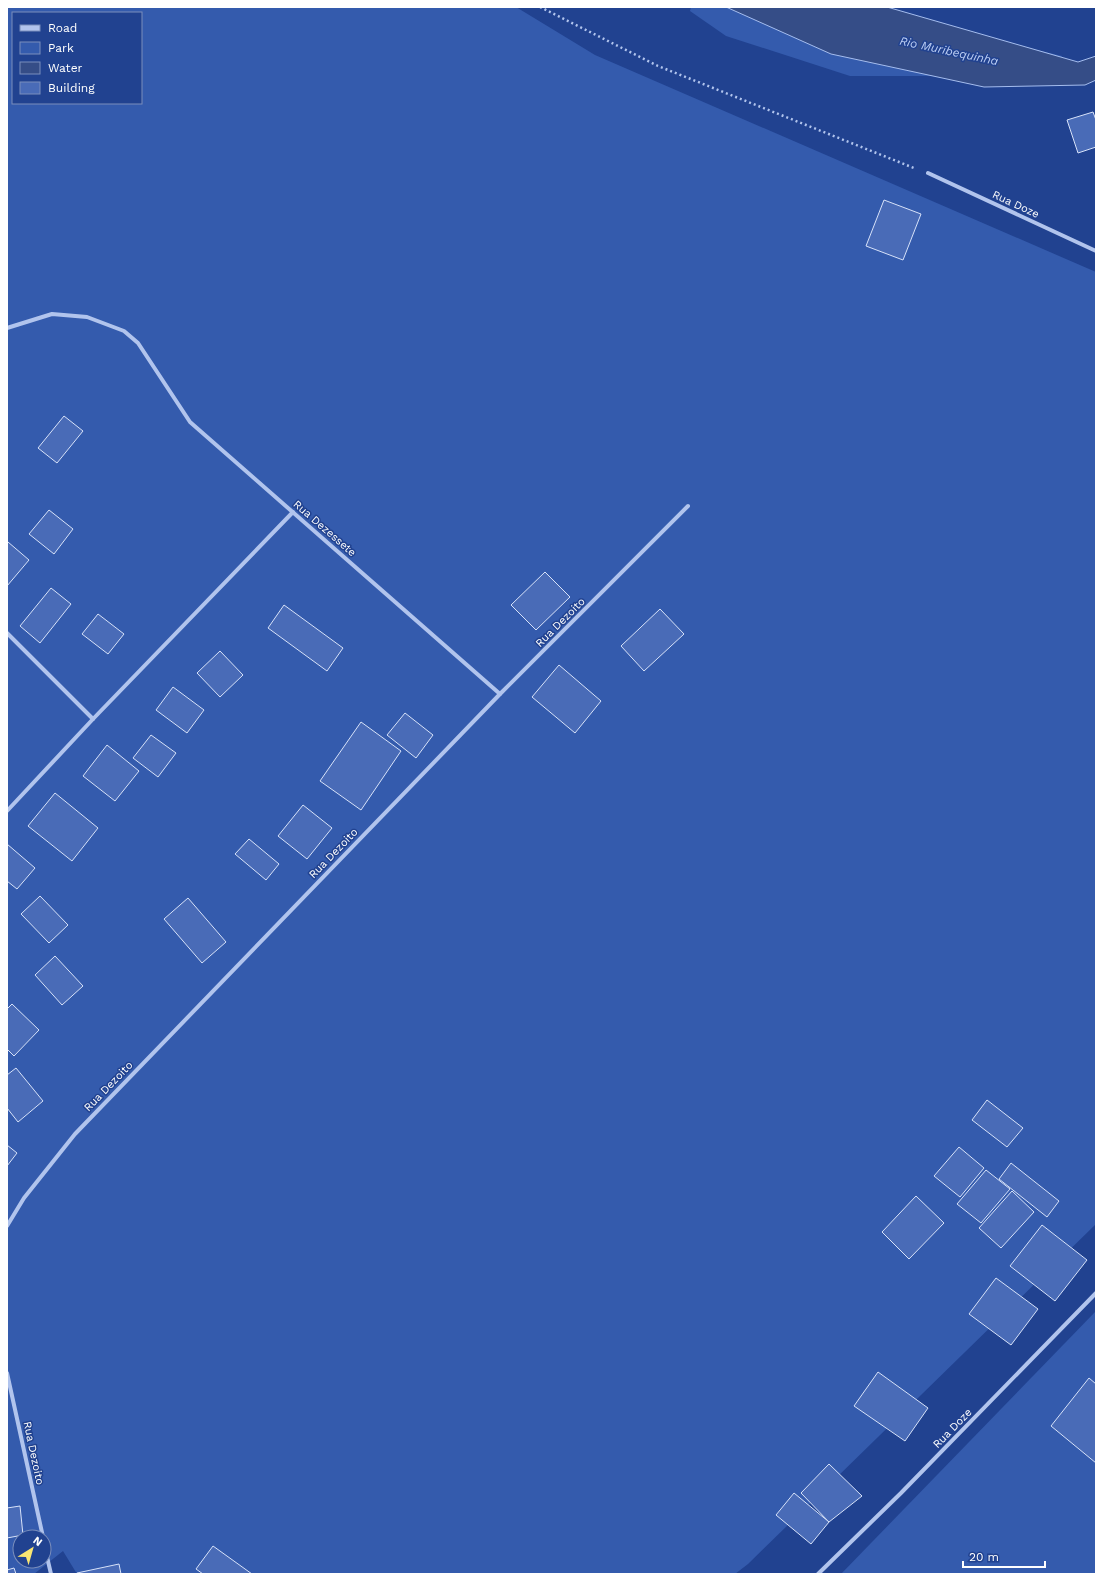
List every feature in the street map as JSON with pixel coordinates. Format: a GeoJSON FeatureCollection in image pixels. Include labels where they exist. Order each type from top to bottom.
{"type":"FeatureCollection","features":[{"type":"Feature","properties":{"kind":"street","name":"Rua Doze"},"geometry":{"type":"LineString","coordinates":[[928,173],[1096,251]]}},
{"type":"Feature","properties":{"kind":"street","name":"Rua Dezessete"},"geometry":{"type":"LineString","coordinates":[[7,328],[52,314],[88,317],[124,331],[138,343],[190,422],[500,694]]}},
{"type":"Feature","properties":{"kind":"street","name":"Rua Dezoito"},"geometry":{"type":"LineString","coordinates":[[7,1226],[24,1198],[75,1134],[500,694],[688,506]]}},
{"type":"Feature","properties":{"kind":"street"},"geometry":{"type":"LineString","coordinates":[[7,811],[93,719],[293,512]]}},
{"type":"Feature","properties":{"kind":"street"},"geometry":{"type":"LineString","coordinates":[[7,633],[93,719]]}},
{"type":"Feature","properties":{"kind":"street","name":"Rua Doze"},"geometry":{"type":"LineString","coordinates":[[818,1574],[901,1493],[1096,1293]]}},
{"type":"Feature","properties":{"kind":"street","name":"Rua Dezoito"},"geometry":{"type":"LineString","coordinates":[[7,1373],[40,1529]]}},
{"type":"Feature","properties":{"kind":"path"},"geometry":{"type":"LineString","coordinates":[[540,7],[658,66],[928,173]]}},
{"type":"Feature","properties":{"kind":"green space"},"geometry":{"type":"Polygon","coordinates":[[[7,7],[516,7],[595,55],[1096,272],[1096,1224],[748,1564],[735,1574],[77,1574],[63,1551],[52,1560],[52,1529],[12,1529],[12,1569],[40,1569],[34,1574],[7,1574],[7,7]]]}},
{"type":"Feature","properties":{"kind":"green space"},"geometry":{"type":"Polygon","coordinates":[[[691,7],[859,7],[1062,56],[1054,76],[850,76],[726,36],[690,11],[691,7]]]}},
{"type":"Feature","properties":{"kind":"green space"},"geometry":{"type":"Polygon","coordinates":[[[1096,1311],[1096,1574],[841,1574],[1096,1311]]]}},
{"type":"Feature","properties":{"kind":"water","name":"Rio Muribequinha"},"geometry":{"type":"Polygon","coordinates":[[[726,7],[887,7],[1078,62],[1096,56],[1096,80],[1085,85],[984,87],[831,54],[726,7]]]}},
{"type":"Feature","properties":{"kind":"building"},"geometry":{"type":"Polygon","coordinates":[[[1093,112],[1096,120],[1096,147],[1078,153],[1067,120],[1093,112]]]}},
{"type":"Feature","properties":{"kind":"building"},"geometry":{"type":"Polygon","coordinates":[[[884,200],[921,214],[903,260],[866,246],[884,200]]]}},
{"type":"Feature","properties":{"kind":"building"},"geometry":{"type":"Polygon","coordinates":[[[64,416],[83,431],[57,463],[38,448],[64,416]]]}},
{"type":"Feature","properties":{"kind":"building"},"geometry":{"type":"Polygon","coordinates":[[[49,510],[73,529],[54,554],[29,534],[49,510]]]}},
{"type":"Feature","properties":{"kind":"building"},"geometry":{"type":"Polygon","coordinates":[[[8,542],[29,560],[7,586],[7,543],[8,542]]]}},
{"type":"Feature","properties":{"kind":"building"},"geometry":{"type":"Polygon","coordinates":[[[545,572],[570,597],[536,630],[511,605],[545,572]]]}},
{"type":"Feature","properties":{"kind":"building"},"geometry":{"type":"Polygon","coordinates":[[[51,588],[71,604],[40,643],[20,626],[51,588]]]}},
{"type":"Feature","properties":{"kind":"building"},"geometry":{"type":"Polygon","coordinates":[[[284,605],[343,648],[327,671],[268,628],[284,605]]]}},
{"type":"Feature","properties":{"kind":"building"},"geometry":{"type":"Polygon","coordinates":[[[660,609],[684,634],[644,671],[621,646],[660,609]]]}},
{"type":"Feature","properties":{"kind":"building"},"geometry":{"type":"Polygon","coordinates":[[[98,614],[124,634],[108,654],[82,634],[98,614]]]}},
{"type":"Feature","properties":{"kind":"building"},"geometry":{"type":"Polygon","coordinates":[[[220,651],[243,675],[220,697],[197,673],[220,651]]]}},
{"type":"Feature","properties":{"kind":"building"},"geometry":{"type":"Polygon","coordinates":[[[559,665],[601,701],[575,733],[532,697],[559,665]]]}},
{"type":"Feature","properties":{"kind":"building"},"geometry":{"type":"Polygon","coordinates":[[[173,687],[204,710],[187,733],[156,710],[173,687]]]}},
{"type":"Feature","properties":{"kind":"building"},"geometry":{"type":"Polygon","coordinates":[[[405,713],[433,735],[416,758],[387,735],[405,713]]]}},
{"type":"Feature","properties":{"kind":"building"},"geometry":{"type":"Polygon","coordinates":[[[361,722],[401,751],[361,810],[320,781],[361,722]]]}},
{"type":"Feature","properties":{"kind":"building"},"geometry":{"type":"Polygon","coordinates":[[[151,735],[176,753],[158,777],[133,758],[151,735]]]}},
{"type":"Feature","properties":{"kind":"building"},"geometry":{"type":"Polygon","coordinates":[[[107,745],[139,771],[115,801],[83,776],[107,745]]]}},
{"type":"Feature","properties":{"kind":"building"},"geometry":{"type":"Polygon","coordinates":[[[55,793],[98,828],[72,861],[28,826],[55,793]]]}},
{"type":"Feature","properties":{"kind":"building"},"geometry":{"type":"Polygon","coordinates":[[[303,805],[332,828],[307,859],[278,836],[303,805]]]}},
{"type":"Feature","properties":{"kind":"building"},"geometry":{"type":"Polygon","coordinates":[[[249,839],[279,864],[266,880],[235,854],[249,839]]]}},
{"type":"Feature","properties":{"kind":"building"},"geometry":{"type":"Polygon","coordinates":[[[7,844],[35,868],[17,889],[7,881],[7,844]]]}},
{"type":"Feature","properties":{"kind":"building"},"geometry":{"type":"Polygon","coordinates":[[[40,896],[68,925],[49,943],[21,914],[40,896]]]}},
{"type":"Feature","properties":{"kind":"building"},"geometry":{"type":"Polygon","coordinates":[[[188,898],[226,942],[202,963],[164,919],[188,898]]]}},
{"type":"Feature","properties":{"kind":"building"},"geometry":{"type":"Polygon","coordinates":[[[55,956],[83,986],[62,1005],[35,975],[55,956]]]}},
{"type":"Feature","properties":{"kind":"building"},"geometry":{"type":"Polygon","coordinates":[[[12,1004],[39,1030],[14,1056],[7,1049],[7,1009],[12,1004]]]}},
{"type":"Feature","properties":{"kind":"building"},"geometry":{"type":"Polygon","coordinates":[[[16,1068],[43,1101],[18,1122],[7,1108],[7,1075],[16,1068]]]}},
{"type":"Feature","properties":{"kind":"building"},"geometry":{"type":"Polygon","coordinates":[[[987,1100],[1023,1128],[1007,1147],[972,1120],[987,1100]]]}},
{"type":"Feature","properties":{"kind":"building"},"geometry":{"type":"Polygon","coordinates":[[[7,1145],[17,1153],[7,1166],[7,1145]]]}},
{"type":"Feature","properties":{"kind":"building"},"geometry":{"type":"Polygon","coordinates":[[[959,1147],[984,1168],[960,1197],[934,1176],[959,1147]]]}},
{"type":"Feature","properties":{"kind":"building"},"geometry":{"type":"Polygon","coordinates":[[[1011,1163],[1059,1201],[1047,1217],[999,1179],[1011,1163]]]}},
{"type":"Feature","properties":{"kind":"building"},"geometry":{"type":"Polygon","coordinates":[[[986,1170],[1010,1189],[981,1223],[957,1204],[986,1170]]]}},
{"type":"Feature","properties":{"kind":"building"},"geometry":{"type":"Polygon","coordinates":[[[1012,1191],[1034,1212],[1001,1248],[979,1228],[1012,1191]]]}},
{"type":"Feature","properties":{"kind":"building"},"geometry":{"type":"Polygon","coordinates":[[[916,1196],[944,1223],[909,1259],[882,1232],[916,1196]]]}},
{"type":"Feature","properties":{"kind":"building"},"geometry":{"type":"Polygon","coordinates":[[[1042,1225],[1087,1260],[1055,1301],[1010,1266],[1042,1225]]]}},
{"type":"Feature","properties":{"kind":"building"},"geometry":{"type":"Polygon","coordinates":[[[996,1278],[1038,1309],[1011,1345],[969,1314],[996,1278]]]}},
{"type":"Feature","properties":{"kind":"building"},"geometry":{"type":"Polygon","coordinates":[[[878,1372],[928,1408],[905,1441],[854,1406],[878,1372]]]}},
{"type":"Feature","properties":{"kind":"building"},"geometry":{"type":"Polygon","coordinates":[[[1089,1378],[1096,1384],[1096,1463],[1051,1426],[1089,1378]]]}},
{"type":"Feature","properties":{"kind":"building"},"geometry":{"type":"Polygon","coordinates":[[[829,1464],[862,1496],[829,1522],[801,1493],[829,1464]]]}},
{"type":"Feature","properties":{"kind":"building"},"geometry":{"type":"Polygon","coordinates":[[[794,1493],[829,1522],[811,1544],[776,1515],[794,1493]]]}},
{"type":"Feature","properties":{"kind":"building"},"geometry":{"type":"Polygon","coordinates":[[[20,1506],[22,1529],[12,1529],[12,1537],[7,1538],[7,1508],[20,1506]]]}},
{"type":"Feature","properties":{"kind":"building"},"geometry":{"type":"Polygon","coordinates":[[[213,1546],[252,1574],[203,1574],[196,1569],[213,1546]]]}},
{"type":"Feature","properties":{"kind":"building"},"geometry":{"type":"Polygon","coordinates":[[[119,1564],[121,1574],[77,1574],[77,1573],[119,1564]]]}},
{"type":"Feature","properties":{"kind":"building"},"geometry":{"type":"Polygon","coordinates":[[[14,1569],[16,1574],[7,1574],[7,1570],[14,1569]]]}}]}
